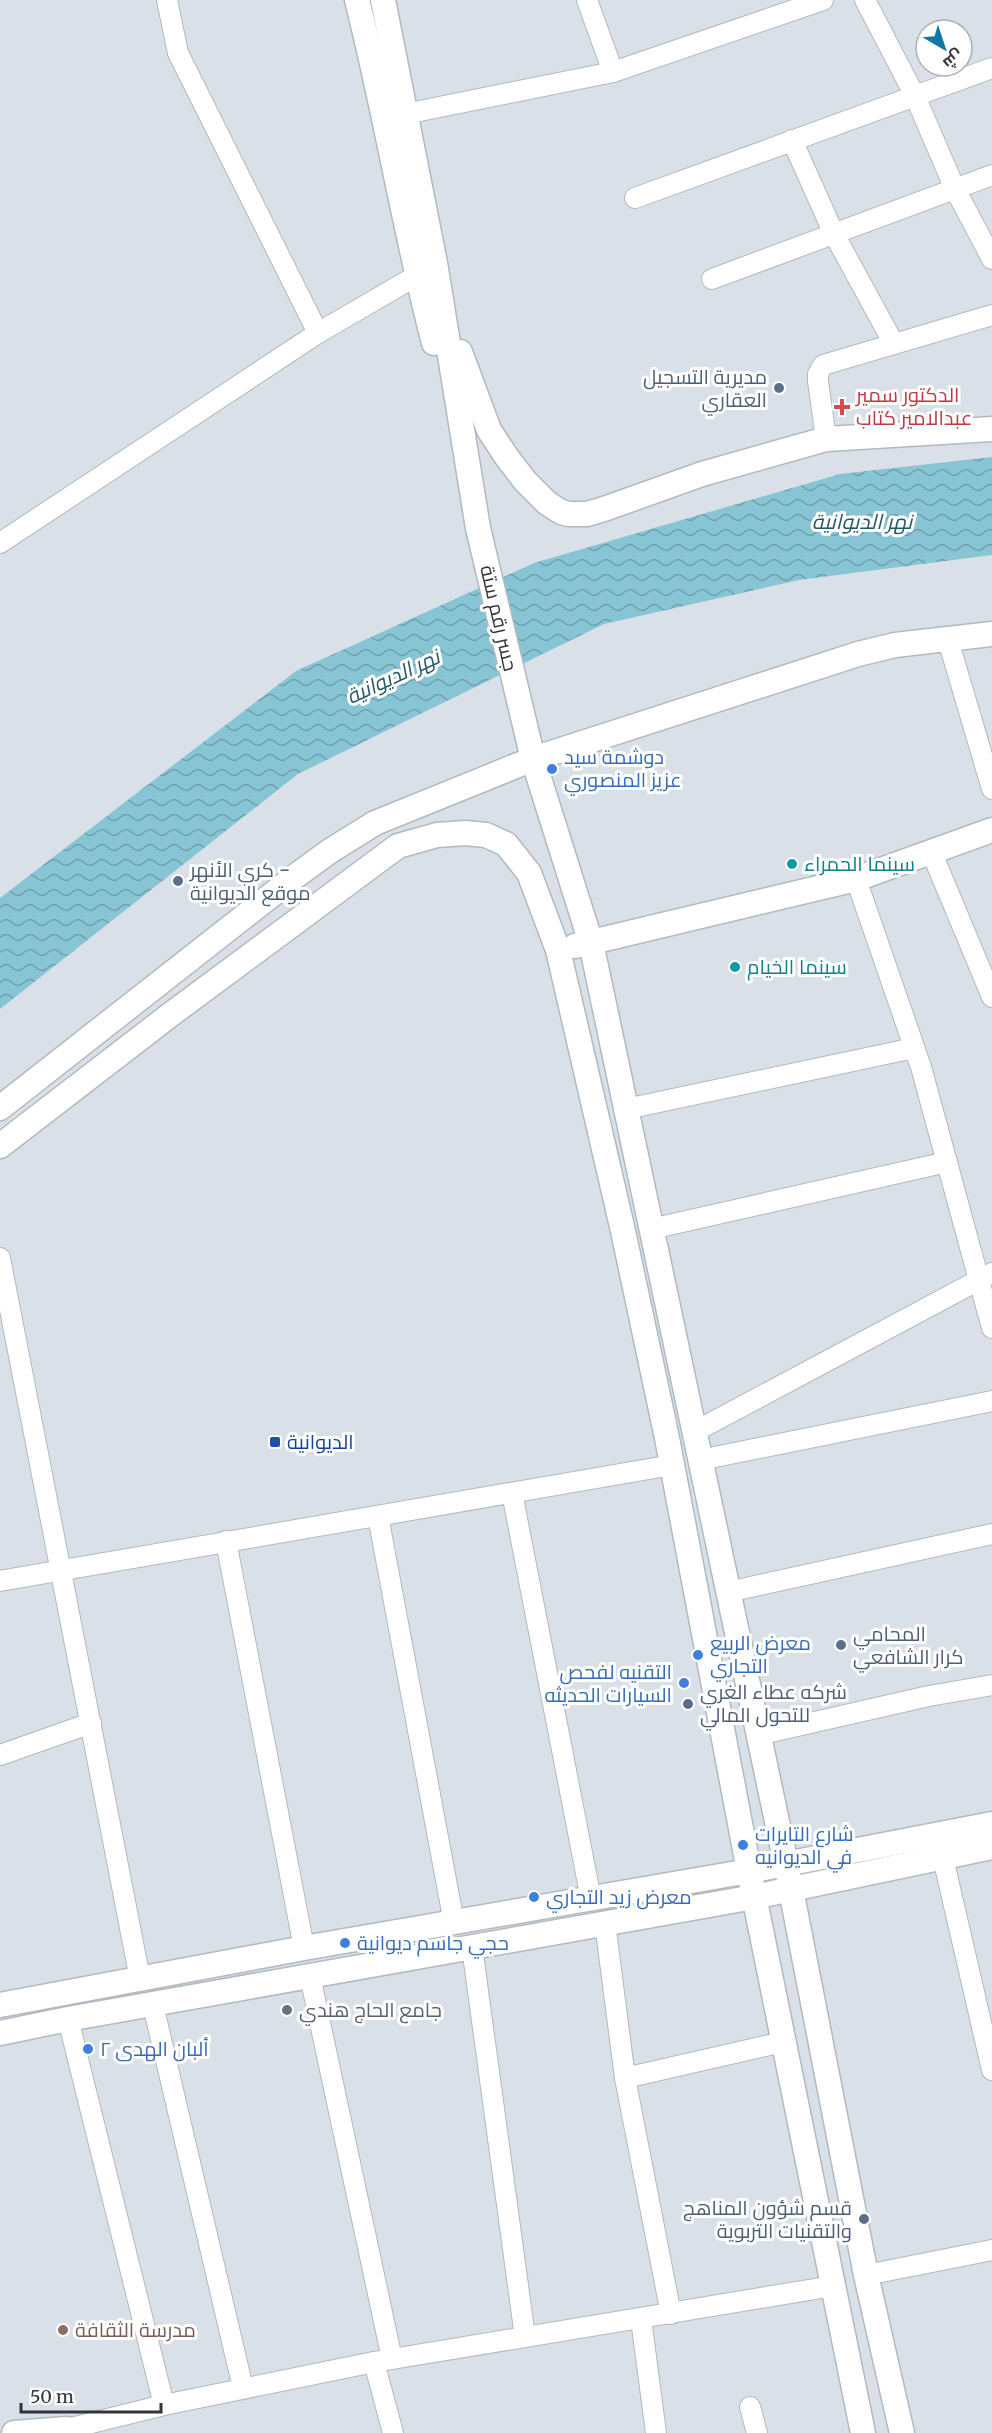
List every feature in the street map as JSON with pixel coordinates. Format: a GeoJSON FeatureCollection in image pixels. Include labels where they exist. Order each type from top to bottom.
{"type":"FeatureCollection","features":[{"type":"Feature","properties":{"kind":"main road"},"geometry":{"type":"LineString","coordinates":[[357,0],[378,83],[416,276],[464,447]]}},
{"type":"Feature","properties":{"kind":"main road"},"geometry":{"type":"LineString","coordinates":[[382,0],[440,294],[464,447]]}},
{"type":"Feature","properties":{"kind":"main road"},"geometry":{"type":"LineString","coordinates":[[440,294],[489,430],[525,481],[547,503],[561,512],[587,514],[702,474],[826,439],[992,429]]}},
{"type":"Feature","properties":{"kind":"main road","name":"جسر رقم ستة"},"geometry":{"type":"LineString","coordinates":[[464,447],[478,528],[533,759],[591,943],[786,1864],[866,2275],[902,2433]]}},
{"type":"Feature","properties":{"kind":"main road"},"geometry":{"type":"LineString","coordinates":[[0,1108],[297,874],[375,823],[533,759],[858,654],[895,645],[992,634]]}},
{"type":"Feature","properties":{"kind":"main road"},"geometry":{"type":"LineString","coordinates":[[558,950],[856,879],[992,830]]}},
{"type":"Feature","properties":{"kind":"main road"},"geometry":{"type":"LineString","coordinates":[[0,1146],[170,1015],[398,846],[436,835],[465,833],[486,835],[506,844],[529,873],[558,950],[623,1231],[672,1465],[754,1897],[863,2433]]}},
{"type":"Feature","properties":{"kind":"main road"},"geometry":{"type":"LineString","coordinates":[[150,989],[170,1015]]}},
{"type":"Feature","properties":{"kind":"main road"},"geometry":{"type":"LineString","coordinates":[[0,2005],[304,1948],[749,1871],[992,1824]]}},
{"type":"Feature","properties":{"kind":"main road"},"geometry":{"type":"LineString","coordinates":[[0,2034],[68,2019],[754,1897],[992,1848]]}},
{"type":"Feature","properties":{"kind":"main road"},"geometry":{"type":"LineString","coordinates":[[14,2433],[65,2431]]}},
{"type":"Feature","properties":{"kind":"street"},"geometry":{"type":"LineString","coordinates":[[167,0],[178,53],[318,333]]}},
{"type":"Feature","properties":{"kind":"street"},"geometry":{"type":"LineString","coordinates":[[587,0],[613,72]]}},
{"type":"Feature","properties":{"kind":"street"},"geometry":{"type":"LineString","coordinates":[[405,114],[613,72],[823,0]]}},
{"type":"Feature","properties":{"kind":"street"},"geometry":{"type":"LineString","coordinates":[[865,0],[915,96],[955,189],[992,259]]}},
{"type":"Feature","properties":{"kind":"street"},"geometry":{"type":"LineString","coordinates":[[634,198],[992,68]]}},
{"type":"Feature","properties":{"kind":"street"},"geometry":{"type":"LineString","coordinates":[[792,140],[834,234],[894,344]]}},
{"type":"Feature","properties":{"kind":"street"},"geometry":{"type":"LineString","coordinates":[[712,279],[992,175]]}},
{"type":"Feature","properties":{"kind":"street"},"geometry":{"type":"LineString","coordinates":[[0,543],[318,333],[416,276]]}},
{"type":"Feature","properties":{"kind":"street"},"geometry":{"type":"LineString","coordinates":[[826,439],[818,381],[818,374],[823,365],[992,315]]}},
{"type":"Feature","properties":{"kind":"street"},"geometry":{"type":"LineString","coordinates":[[948,640],[992,789]]}},
{"type":"Feature","properties":{"kind":"street"},"geometry":{"type":"LineString","coordinates":[[931,851],[992,997]]}},
{"type":"Feature","properties":{"kind":"street"},"geometry":{"type":"LineString","coordinates":[[856,879],[914,1048],[947,1162],[985,1276],[992,1328]]}},
{"type":"Feature","properties":{"kind":"street"},"geometry":{"type":"LineString","coordinates":[[626,1109],[914,1048]]}},
{"type":"Feature","properties":{"kind":"street"},"geometry":{"type":"LineString","coordinates":[[651,1229],[947,1162]]}},
{"type":"Feature","properties":{"kind":"street"},"geometry":{"type":"LineString","coordinates":[[0,1258],[140,1979]]}},
{"type":"Feature","properties":{"kind":"street"},"geometry":{"type":"LineString","coordinates":[[694,1432],[985,1276]]}},
{"type":"Feature","properties":{"kind":"street"},"geometry":{"type":"LineString","coordinates":[[700,1460],[992,1401]]}},
{"type":"Feature","properties":{"kind":"street"},"geometry":{"type":"LineString","coordinates":[[0,1581],[672,1465]]}},
{"type":"Feature","properties":{"kind":"street"},"geometry":{"type":"LineString","coordinates":[[512,1493],[591,1899]]}},
{"type":"Feature","properties":{"kind":"street"},"geometry":{"type":"LineString","coordinates":[[378,1516],[454,1923]]}},
{"type":"Feature","properties":{"kind":"street"},"geometry":{"type":"LineString","coordinates":[[728,1592],[992,1534]]}},
{"type":"Feature","properties":{"kind":"street"},"geometry":{"type":"LineString","coordinates":[[226,1541],[304,1948]]}},
{"type":"Feature","properties":{"kind":"street"},"geometry":{"type":"LineString","coordinates":[[758,1735],[929,1696],[992,1685]]}},
{"type":"Feature","properties":{"kind":"street"},"geometry":{"type":"LineString","coordinates":[[0,1755],[91,1723]]}},
{"type":"Feature","properties":{"kind":"street"},"geometry":{"type":"LineString","coordinates":[[943,1858],[992,2070]]}},
{"type":"Feature","properties":{"kind":"street"},"geometry":{"type":"LineString","coordinates":[[604,1923],[625,2078],[671,2314]]}},
{"type":"Feature","properties":{"kind":"street"},"geometry":{"type":"LineString","coordinates":[[472,1947],[525,2337]]}},
{"type":"Feature","properties":{"kind":"street"},"geometry":{"type":"LineString","coordinates":[[310,1976],[383,2361],[393,2433]]}},
{"type":"Feature","properties":{"kind":"street"},"geometry":{"type":"LineString","coordinates":[[153,2005],[243,2388]]}},
{"type":"Feature","properties":{"kind":"street"},"geometry":{"type":"LineString","coordinates":[[68,2019],[165,2404]]}},
{"type":"Feature","properties":{"kind":"street"},"geometry":{"type":"LineString","coordinates":[[625,2078],[783,2042]]}},
{"type":"Feature","properties":{"kind":"street"},"geometry":{"type":"LineString","coordinates":[[866,2275],[992,2250]]}},
{"type":"Feature","properties":{"kind":"street"},"geometry":{"type":"LineString","coordinates":[[65,2431],[165,2404],[383,2361],[833,2286]]}},
{"type":"Feature","properties":{"kind":"street"},"geometry":{"type":"LineString","coordinates":[[641,2319],[656,2433]]}},
{"type":"Feature","properties":{"kind":"street"},"geometry":{"type":"LineString","coordinates":[[750,2407],[757,2433]]}},
{"type":"Feature","properties":{"kind":"water","name":"نهر الديوانية"},"geometry":{"type":"Polygon","coordinates":[[[992,457],[992,555],[799,580],[604,624],[298,774],[0,1009],[0,898],[296,671],[534,563],[840,474],[992,457]]]}},
{"type":"Feature","properties":{"kind":"place","name":"مديرية التسجيل العقاري"},"geometry":{"type":"Point","coordinates":[779,388]}},
{"type":"Feature","properties":{"kind":"place","name":"الدكتور سمير عبدالامير كتاب"},"geometry":{"type":"Point","coordinates":[842,407]}},
{"type":"Feature","properties":{"kind":"place","name":"دوشمة سيد عزيز المنصوري"},"geometry":{"type":"Point","coordinates":[552,769]}},
{"type":"Feature","properties":{"kind":"place","name":"سينما الحمراء"},"geometry":{"type":"Point","coordinates":[792,864]}},
{"type":"Feature","properties":{"kind":"place","name":"كري الأنهر - موقع الديوانية"},"geometry":{"type":"Point","coordinates":[178,881]}},
{"type":"Feature","properties":{"kind":"place","name":"سينما الخيام"},"geometry":{"type":"Point","coordinates":[735,967]}},
{"type":"Feature","properties":{"kind":"place","name":"الديوانية"},"geometry":{"type":"Point","coordinates":[275,1442]}},
{"type":"Feature","properties":{"kind":"place","name":"المحامي كرار الشافعي"},"geometry":{"type":"Point","coordinates":[841,1645]}},
{"type":"Feature","properties":{"kind":"place","name":"معرض الربيع التجاري"},"geometry":{"type":"Point","coordinates":[698,1655]}},
{"type":"Feature","properties":{"kind":"place","name":"التقنيه لفحص السيارات الحديثه"},"geometry":{"type":"Point","coordinates":[684,1683]}},
{"type":"Feature","properties":{"kind":"place","name":"شركه عطاء الغري للتحول المالي"},"geometry":{"type":"Point","coordinates":[688,1704]}},
{"type":"Feature","properties":{"kind":"place","name":"شارع التايرات في الديوانيه"},"geometry":{"type":"Point","coordinates":[743,1845]}},
{"type":"Feature","properties":{"kind":"place","name":"معرض زيد التجاري"},"geometry":{"type":"Point","coordinates":[534,1897]}},
{"type":"Feature","properties":{"kind":"place","name":"حجي جاسم ديوانية"},"geometry":{"type":"Point","coordinates":[345,1943]}},
{"type":"Feature","properties":{"kind":"place","name":"جامع الحاج هندي"},"geometry":{"type":"Point","coordinates":[287,2010]}},
{"type":"Feature","properties":{"kind":"place","name":"ألبان الهدى ٢"},"geometry":{"type":"Point","coordinates":[88,2049]}},
{"type":"Feature","properties":{"kind":"place","name":"قسم شؤون المناهج والتقنيات التربوية"},"geometry":{"type":"Point","coordinates":[864,2219]}},
{"type":"Feature","properties":{"kind":"place","name":"مدرسة الثقافة"},"geometry":{"type":"Point","coordinates":[63,2330]}}]}
